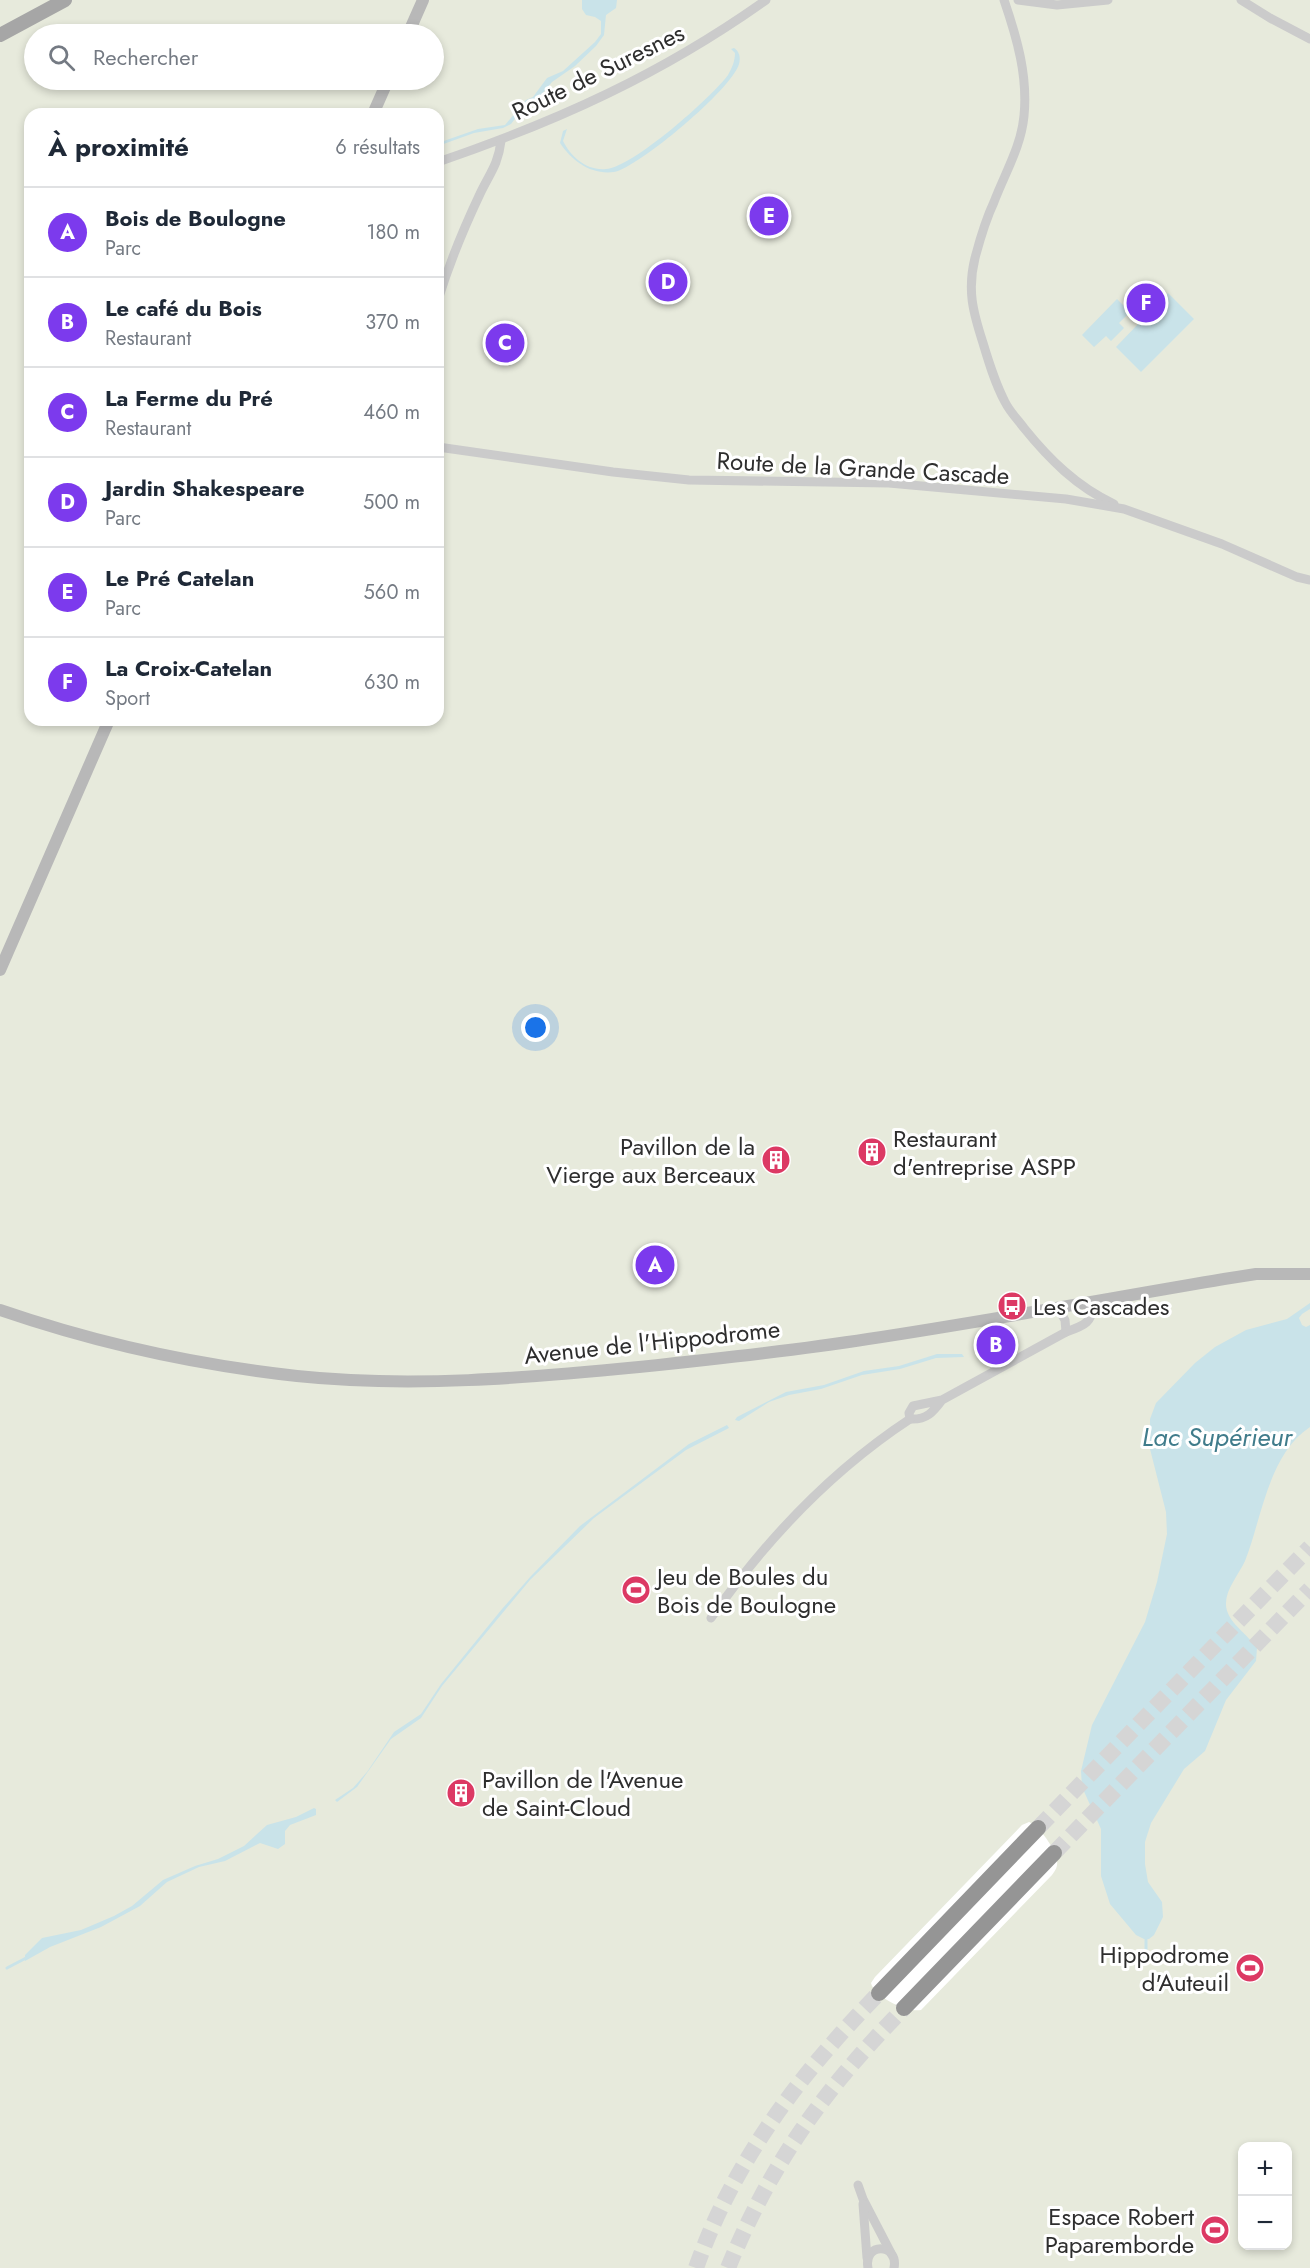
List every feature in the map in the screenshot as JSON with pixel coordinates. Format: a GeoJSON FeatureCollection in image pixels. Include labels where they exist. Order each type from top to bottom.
{"type":"FeatureCollection","features":[{"type":"Feature","properties":{"kind":"highway"},"geometry":{"type":"LineString","coordinates":[[879,1993],[1038,1828]]}},
{"type":"Feature","properties":{"kind":"highway"},"geometry":{"type":"LineString","coordinates":[[904,2008],[1054,1853]]}},
{"type":"Feature","properties":{"kind":"main road"},"geometry":{"type":"LineString","coordinates":[[0,35],[65,0]]}},
{"type":"Feature","properties":{"kind":"main road"},"geometry":{"type":"LineString","coordinates":[[412,24],[423,0]]}},
{"type":"Feature","properties":{"kind":"main road"},"geometry":{"type":"LineString","coordinates":[[376,108],[384,90]]}},
{"type":"Feature","properties":{"kind":"main road"},"geometry":{"type":"LineString","coordinates":[[0,970],[107,726]]}},
{"type":"Feature","properties":{"kind":"main road","name":"Avenue de l'Hippodrome"},"geometry":{"type":"LineString","coordinates":[[0,1310],[110,1343],[203,1363],[299,1376],[401,1381],[462,1380],[579,1373],[734,1357],[868,1339],[1256,1274],[1310,1274]]}},
{"type":"Feature","properties":{"kind":"street","name":"Route de Suresnes"},"geometry":{"type":"LineString","coordinates":[[444,160],[501,141],[586,105],[665,65],[722,32],[766,0]]}},
{"type":"Feature","properties":{"kind":"street"},"geometry":{"type":"LineString","coordinates":[[1004,0],[1021,54],[1025,85],[1024,114],[1014,157],[990,211],[975,259],[971,288],[972,310],[990,368],[1006,405],[1039,446],[1066,473],[1092,492],[1124,509]]}},
{"type":"Feature","properties":{"kind":"street"},"geometry":{"type":"LineString","coordinates":[[1018,0],[1057,5],[1108,0]]}},
{"type":"Feature","properties":{"kind":"street"},"geometry":{"type":"LineString","coordinates":[[1241,0],[1269,18],[1310,39]]}},
{"type":"Feature","properties":{"kind":"street"},"geometry":{"type":"LineString","coordinates":[[444,282],[480,193],[499,158],[501,141]]}},
{"type":"Feature","properties":{"kind":"street","name":"Route de la Grande Cascade"},"geometry":{"type":"LineString","coordinates":[[444,448],[613,472],[688,480],[900,484],[1066,499],[1124,509],[1222,544],[1297,577],[1310,580]]}},
{"type":"Feature","properties":{"kind":"street"},"geometry":{"type":"LineString","coordinates":[[910,1419],[909,1413],[913,1406],[942,1400],[1066,1332],[1085,1325],[1092,1315],[1096,1301]]}},
{"type":"Feature","properties":{"kind":"street"},"geometry":{"type":"LineString","coordinates":[[1057,1307],[1065,1320],[1066,1332]]}},
{"type":"Feature","properties":{"kind":"street"},"geometry":{"type":"LineString","coordinates":[[711,1618],[760,1553],[821,1489],[880,1439],[910,1419],[926,1417],[942,1400]]}},
{"type":"Feature","properties":{"kind":"street"},"geometry":{"type":"LineString","coordinates":[[858,2185],[891,2253],[895,2267]]}},
{"type":"Feature","properties":{"kind":"street"},"geometry":{"type":"LineString","coordinates":[[863,2199],[867,2265]]}},
{"type":"Feature","properties":{"kind":"street"},"geometry":{"type":"LineString","coordinates":[[867,2265],[870,2254],[878,2249],[891,2253]]}},
{"type":"Feature","properties":{"kind":"shaded area"},"geometry":{"type":"Polygon","coordinates":[[[0,0],[1310,0],[1310,2268],[0,2268],[0,0]],[[1029,1822],[1022,1825],[875,1977],[871,1983],[878,1994],[908,2009],[921,2010],[1052,1875],[1056,1869],[1056,1857],[1051,1845],[1029,1822]]]}},
{"type":"Feature","properties":{"kind":"water"},"geometry":{"type":"Polygon","coordinates":[[[582,0],[617,0],[616,8],[606,15],[604,35],[596,46],[575,66],[552,82],[535,102],[524,107],[511,124],[503,128],[474,133],[444,144],[444,141],[478,129],[505,125],[526,100],[533,97],[547,78],[563,71],[595,42],[601,34],[601,21],[586,15],[582,9],[582,0]]]}},
{"type":"Feature","properties":{"kind":"water"},"geometry":{"type":"Polygon","coordinates":[[[734,48],[739,54],[739,64],[720,90],[703,108],[663,142],[626,167],[614,172],[590,169],[570,156],[560,143],[563,131],[567,129],[563,141],[580,162],[599,169],[618,166],[652,145],[706,99],[728,75],[735,53],[731,49],[734,48]]]}},
{"type":"Feature","properties":{"kind":"water"},"geometry":{"type":"Polygon","coordinates":[[[1168,293],[1194,319],[1141,372],[1116,347],[1168,293]]]}},
{"type":"Feature","properties":{"kind":"water"},"geometry":{"type":"Polygon","coordinates":[[[1117,299],[1130,312],[1119,323],[1124,328],[1111,341],[1106,336],[1094,347],[1082,335],[1117,299]]]}},
{"type":"Feature","properties":{"kind":"water","name":"Lac Supérieur"},"geometry":{"type":"Polygon","coordinates":[[[1310,1303],[1310,1309],[1299,1318],[1302,1325],[1306,1327],[1310,1325],[1310,1427],[1296,1439],[1275,1470],[1245,1561],[1230,1587],[1226,1603],[1229,1616],[1257,1648],[1256,1661],[1226,1700],[1205,1751],[1184,1769],[1151,1823],[1145,1842],[1145,1864],[1148,1882],[1162,1902],[1163,1917],[1154,1935],[1149,1939],[1144,1939],[1136,1935],[1110,1904],[1101,1876],[1101,1829],[1082,1787],[1081,1771],[1092,1725],[1145,1622],[1157,1582],[1167,1534],[1166,1512],[1150,1449],[1150,1419],[1156,1403],[1195,1363],[1215,1347],[1246,1330],[1287,1319],[1310,1303]]]}},
{"type":"Feature","properties":{"kind":"water"},"geometry":{"type":"Polygon","coordinates":[[[937,1354],[962,1354],[964,1357],[936,1358],[900,1369],[862,1375],[821,1389],[789,1395],[769,1402],[739,1421],[735,1420],[786,1392],[824,1385],[864,1371],[899,1366],[937,1354]]]}},
{"type":"Feature","properties":{"kind":"water"},"geometry":{"type":"Polygon","coordinates":[[[727,1425],[729,1428],[686,1450],[594,1518],[530,1580],[442,1686],[421,1718],[391,1739],[357,1787],[337,1802],[335,1800],[353,1788],[367,1772],[394,1732],[421,1714],[441,1684],[502,1609],[580,1526],[689,1444],[727,1425]]]}},
{"type":"Feature","properties":{"kind":"water"},"geometry":{"type":"Polygon","coordinates":[[[314,1808],[316,1815],[290,1825],[285,1831],[285,1844],[278,1849],[260,1843],[225,1861],[199,1867],[167,1882],[140,1906],[101,1927],[50,1947],[25,1961],[25,1955],[42,1938],[81,1930],[114,1916],[132,1906],[163,1880],[218,1859],[244,1846],[267,1825],[296,1817],[314,1808]]]}},
{"type":"Feature","properties":{"kind":"waterway"},"geometry":{"type":"LineString","coordinates":[[1146,1939],[1146,1963]]}},
{"type":"Feature","properties":{"kind":"waterway"},"geometry":{"type":"LineString","coordinates":[[7,1968],[28,1957]]}},
{"type":"Feature","properties":{"kind":"tunnel"},"geometry":{"type":"LineString","coordinates":[[1038,1828],[1310,1547]]}},
{"type":"Feature","properties":{"kind":"tunnel"},"geometry":{"type":"LineString","coordinates":[[1054,1853],[1310,1589]]}},
{"type":"Feature","properties":{"kind":"tunnel"},"geometry":{"type":"LineString","coordinates":[[696,2268],[730,2191],[772,2120],[822,2055],[879,1993]]}},
{"type":"Feature","properties":{"kind":"tunnel"},"geometry":{"type":"LineString","coordinates":[[728,2268],[763,2194],[802,2129],[849,2068],[904,2008]]}},
{"type":"Feature","properties":{"kind":"place","name":"Le Pré Catelan"},"geometry":{"type":"Point","coordinates":[769,216]}},
{"type":"Feature","properties":{"kind":"place","name":"Jardin Shakespeare"},"geometry":{"type":"Point","coordinates":[668,282]}},
{"type":"Feature","properties":{"kind":"place","name":"La Croix-Catelan"},"geometry":{"type":"Point","coordinates":[1146,303]}},
{"type":"Feature","properties":{"kind":"place","name":"La Ferme du Pré"},"geometry":{"type":"Point","coordinates":[505,343]}},
{"type":"Feature","properties":{"kind":"place","name":"Restaurant d'entreprise ASPP"},"geometry":{"type":"Point","coordinates":[872,1152]}},
{"type":"Feature","properties":{"kind":"place","name":"Pavillon de la Vierge aux Berceaux"},"geometry":{"type":"Point","coordinates":[776,1160]}},
{"type":"Feature","properties":{"kind":"place","name":"Bois de Boulogne"},"geometry":{"type":"Point","coordinates":[655,1265]}},
{"type":"Feature","properties":{"kind":"place","name":"Les Cascades"},"geometry":{"type":"Point","coordinates":[1012,1306]}},
{"type":"Feature","properties":{"kind":"place","name":"Le café du Bois"},"geometry":{"type":"Point","coordinates":[996,1345]}},
{"type":"Feature","properties":{"kind":"place","name":"Jeu de Boules du Bois de Boulogne"},"geometry":{"type":"Point","coordinates":[636,1590]}},
{"type":"Feature","properties":{"kind":"place","name":"Pavillon de l'Avenue de Saint-Cloud"},"geometry":{"type":"Point","coordinates":[461,1793]}},
{"type":"Feature","properties":{"kind":"place","name":"Hippodrome d'Auteuil"},"geometry":{"type":"Point","coordinates":[1250,1968]}},
{"type":"Feature","properties":{"kind":"place","name":"Espace Robert Paparemborde"},"geometry":{"type":"Point","coordinates":[1215,2230]}}]}
